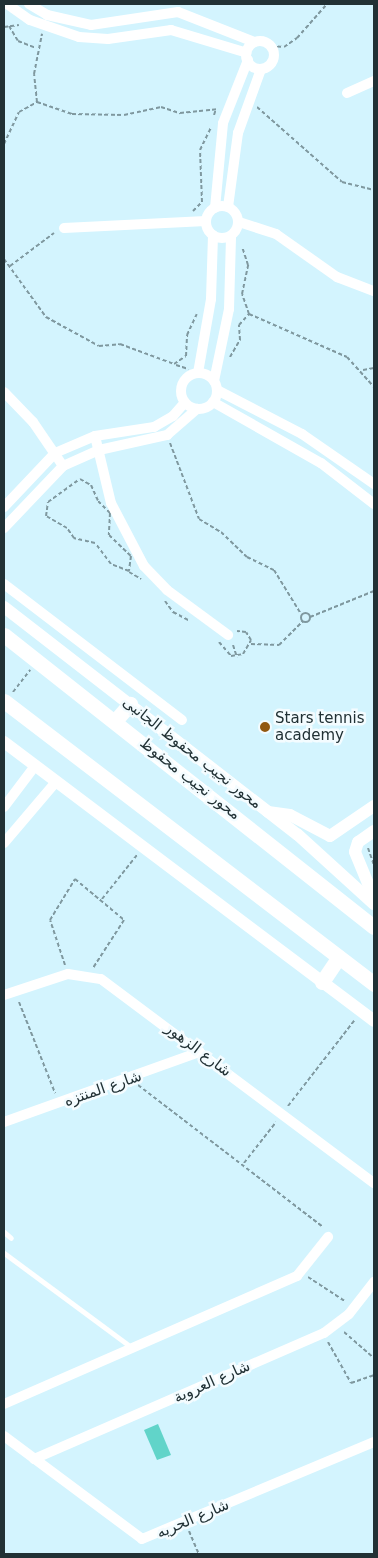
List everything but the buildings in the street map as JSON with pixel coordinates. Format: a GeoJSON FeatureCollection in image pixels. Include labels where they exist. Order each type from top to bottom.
{"type":"FeatureCollection","features":[{"type":"Feature","properties":{"kind":"main road","name":"محور نجيب محفوظ"},"geometry":{"type":"LineString","coordinates":[[4,635],[374,927]]}},
{"type":"Feature","properties":{"kind":"main road"},"geometry":{"type":"LineString","coordinates":[[5,701],[374,984]]}},
{"type":"Feature","properties":{"kind":"main road"},"geometry":{"type":"LineString","coordinates":[[115,721],[130,704]]}},
{"type":"Feature","properties":{"kind":"main road"},"geometry":{"type":"LineString","coordinates":[[322,982],[339,957]]}},
{"type":"Feature","properties":{"kind":"street"},"geometry":{"type":"LineString","coordinates":[[7,4],[30,20],[62,32],[108,39],[171,30],[247,57],[260,69]]}},
{"type":"Feature","properties":{"kind":"street"},"geometry":{"type":"LineString","coordinates":[[29,4],[47,14],[91,25],[178,12],[254,42],[272,46],[271,64],[260,69],[234,150],[228,207],[238,222],[270,231],[337,277],[374,291]]}},
{"type":"Feature","properties":{"kind":"street"},"geometry":{"type":"LineString","coordinates":[[206,221],[214,208],[218,147],[226,110],[254,42]]}},
{"type":"Feature","properties":{"kind":"street"},"geometry":{"type":"LineString","coordinates":[[347,94],[374,81]]}},
{"type":"Feature","properties":{"kind":"street"},"geometry":{"type":"LineString","coordinates":[[214,208],[228,207]]}},
{"type":"Feature","properties":{"kind":"street"},"geometry":{"type":"LineString","coordinates":[[64,228],[206,221]]}},
{"type":"Feature","properties":{"kind":"street"},"geometry":{"type":"LineString","coordinates":[[197,409],[185,402],[181,388],[194,374],[211,299],[213,235],[206,221]]}},
{"type":"Feature","properties":{"kind":"street"},"geometry":{"type":"LineString","coordinates":[[213,402],[229,309],[231,236],[238,222]]}},
{"type":"Feature","properties":{"kind":"street"},"geometry":{"type":"LineString","coordinates":[[213,235],[231,236]]}},
{"type":"Feature","properties":{"kind":"street"},"geometry":{"type":"LineString","coordinates":[[194,374],[302,434],[374,484]]}},
{"type":"Feature","properties":{"kind":"street"},"geometry":{"type":"LineString","coordinates":[[4,392],[55,453],[63,466]]}},
{"type":"Feature","properties":{"kind":"street"},"geometry":{"type":"LineString","coordinates":[[20,508],[6,500],[55,453],[96,436],[154,427],[173,416],[185,402]]}},
{"type":"Feature","properties":{"kind":"street"},"geometry":{"type":"LineString","coordinates":[[4,528],[20,508],[63,466],[99,450],[167,435],[197,409],[213,402]]}},
{"type":"Feature","properties":{"kind":"street"},"geometry":{"type":"LineString","coordinates":[[213,402],[321,463],[374,504]]}},
{"type":"Feature","properties":{"kind":"street"},"geometry":{"type":"LineString","coordinates":[[96,436],[111,503],[144,566],[167,590],[228,635]]}},
{"type":"Feature","properties":{"kind":"street"},"geometry":{"type":"LineString","coordinates":[[4,584],[182,720]]}},
{"type":"Feature","properties":{"kind":"street","name":"محور نجيب محفوظ الجانبى"},"geometry":{"type":"LineString","coordinates":[[4,607],[267,812],[374,904]]}},
{"type":"Feature","properties":{"kind":"street"},"geometry":{"type":"LineString","coordinates":[[4,742],[374,1021]]}},
{"type":"Feature","properties":{"kind":"street"},"geometry":{"type":"LineString","coordinates":[[4,807],[35,766]]}},
{"type":"Feature","properties":{"kind":"street"},"geometry":{"type":"LineString","coordinates":[[4,843],[56,782]]}},
{"type":"Feature","properties":{"kind":"street"},"geometry":{"type":"LineString","coordinates":[[267,812],[290,815],[330,836],[374,806]]}},
{"type":"Feature","properties":{"kind":"street"},"geometry":{"type":"LineString","coordinates":[[369,834],[355,847],[356,857],[374,898]]}},
{"type":"Feature","properties":{"kind":"street","name":"شارع الزهور"},"geometry":{"type":"LineString","coordinates":[[4,995],[68,974],[89,974],[114,987],[374,1183]]}},
{"type":"Feature","properties":{"kind":"street","name":"شارع المنتزه"},"geometry":{"type":"LineString","coordinates":[[4,1122],[130,1080],[200,1052]]}},
{"type":"Feature","properties":{"kind":"street"},"geometry":{"type":"LineString","coordinates":[[4,1404],[302,1272],[328,1237]]}},
{"type":"Feature","properties":{"kind":"street","name":"شارع العروبة"},"geometry":{"type":"LineString","coordinates":[[34,1459],[324,1333],[336,1325],[354,1307],[374,1282]]}},
{"type":"Feature","properties":{"kind":"street","name":"شارع الحريه"},"geometry":{"type":"LineString","coordinates":[[4,1436],[135,1537],[149,1538],[374,1442]]}},
{"type":"Feature","properties":{"kind":"lane"},"geometry":{"type":"LineString","coordinates":[[4,1232],[11,1238]]}},
{"type":"Feature","properties":{"kind":"lane"},"geometry":{"type":"LineString","coordinates":[[4,1253],[132,1348]]}},
{"type":"Feature","properties":{"kind":"path"},"geometry":{"type":"LineString","coordinates":[[272,46],[284,47],[297,38],[327,4]]}},
{"type":"Feature","properties":{"kind":"path"},"geometry":{"type":"LineString","coordinates":[[9,26],[18,41],[36,48]]}},
{"type":"Feature","properties":{"kind":"path"},"geometry":{"type":"LineString","coordinates":[[37,102],[36,48],[42,33],[62,32]]}},
{"type":"Feature","properties":{"kind":"path"},"geometry":{"type":"LineString","coordinates":[[250,99],[287,138],[342,182],[374,190]]}},
{"type":"Feature","properties":{"kind":"path"},"geometry":{"type":"LineString","coordinates":[[4,144],[19,112],[37,102],[72,114],[226,110]]}},
{"type":"Feature","properties":{"kind":"path"},"geometry":{"type":"LineString","coordinates":[[180,222],[202,202],[200,150],[216,109]]}},
{"type":"Feature","properties":{"kind":"path"},"geometry":{"type":"LineString","coordinates":[[10,266],[64,228]]}},
{"type":"Feature","properties":{"kind":"path"},"geometry":{"type":"LineString","coordinates":[[4,259],[36,307],[57,324],[72,329],[91,344],[120,344],[190,370],[194,374]]}},
{"type":"Feature","properties":{"kind":"path"},"geometry":{"type":"LineString","coordinates":[[174,364],[186,356],[187,335],[200,309]]}},
{"type":"Feature","properties":{"kind":"path"},"geometry":{"type":"LineString","coordinates":[[248,314],[347,357],[362,370],[374,387]]}},
{"type":"Feature","properties":{"kind":"path"},"geometry":{"type":"LineString","coordinates":[[362,370],[374,368]]}},
{"type":"Feature","properties":{"kind":"path"},"geometry":{"type":"LineString","coordinates":[[167,435],[199,519],[221,532],[240,553],[274,570],[301,614],[303,621]]}},
{"type":"Feature","properties":{"kind":"path"},"geometry":{"type":"LineString","coordinates":[[73,480],[92,484],[98,501],[110,513],[110,535],[126,549],[133,564],[129,572],[119,570],[96,543],[74,538],[67,528],[46,516],[48,502],[73,480]]}},
{"type":"Feature","properties":{"kind":"path"},"geometry":{"type":"LineString","coordinates":[[251,644],[279,645],[303,621],[310,617],[374,591]]}},
{"type":"Feature","properties":{"kind":"path"},"geometry":{"type":"LineString","coordinates":[[301,614],[310,617]]}},
{"type":"Feature","properties":{"kind":"path"},"geometry":{"type":"LineString","coordinates":[[228,635],[237,657]]}},
{"type":"Feature","properties":{"kind":"path"},"geometry":{"type":"LineString","coordinates":[[5,701],[37,661]]}},
{"type":"Feature","properties":{"kind":"path"},"geometry":{"type":"LineString","coordinates":[[369,834],[374,865]]}},
{"type":"Feature","properties":{"kind":"path"},"geometry":{"type":"LineString","coordinates":[[102,899],[143,847]]}},
{"type":"Feature","properties":{"kind":"path"},"geometry":{"type":"LineString","coordinates":[[68,974],[50,917],[75,879],[102,899],[124,920],[89,974]]}},
{"type":"Feature","properties":{"kind":"path"},"geometry":{"type":"LineString","coordinates":[[15,991],[59,1104]]}},
{"type":"Feature","properties":{"kind":"path"},"geometry":{"type":"LineString","coordinates":[[244,1163],[361,1012]]}},
{"type":"Feature","properties":{"kind":"path"},"geometry":{"type":"LineString","coordinates":[[130,1080],[244,1163],[327,1231],[328,1237]]}},
{"type":"Feature","properties":{"kind":"path"},"geometry":{"type":"LineString","coordinates":[[302,1272],[354,1307]]}},
{"type":"Feature","properties":{"kind":"path"},"geometry":{"type":"LineString","coordinates":[[336,1325],[374,1358]]}},
{"type":"Feature","properties":{"kind":"path"},"geometry":{"type":"LineString","coordinates":[[324,1333],[351,1383],[374,1375]]}},
{"type":"Feature","properties":{"kind":"path"},"geometry":{"type":"LineString","coordinates":[[185,1523],[198,1554]]}},
{"type":"Feature","properties":{"kind":"place","name":"Stars tennis academy"},"geometry":{"type":"Point","coordinates":[265,727]}}]}
